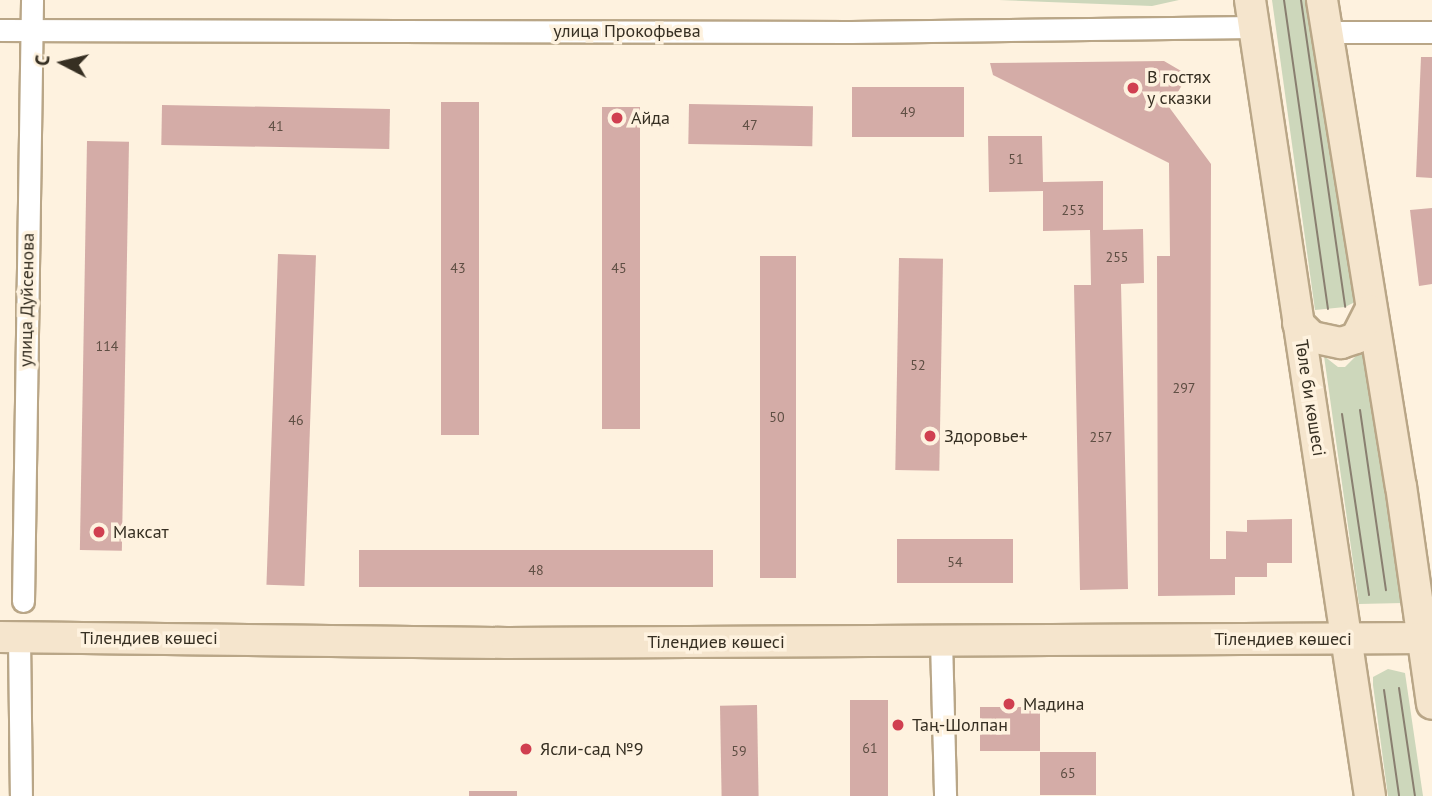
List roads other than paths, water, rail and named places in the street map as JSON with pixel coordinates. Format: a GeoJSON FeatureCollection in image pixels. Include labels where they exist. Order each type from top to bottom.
{"type":"FeatureCollection","features":[{"type":"Feature","properties":{"kind":"main road"},"geometry":{"type":"LineString","coordinates":[[1322,0],[1370,310],[1428,638],[1432,704]]}},
{"type":"Feature","properties":{"kind":"main road","name":"Төле би көшесі"},"geometry":{"type":"LineString","coordinates":[[1252,14],[1370,796]]}},
{"type":"Feature","properties":{"kind":"main road"},"geometry":{"type":"LineString","coordinates":[[1298,323],[1312,337],[1341,343],[1365,328],[1370,310]]}},
{"type":"Feature","properties":{"kind":"main road","name":"Тілендиев көшесі"},"geometry":{"type":"LineString","coordinates":[[9,637],[507,643],[1428,638]]}},
{"type":"Feature","properties":{"kind":"street","name":"улица Дуйсенова"},"geometry":{"type":"LineString","coordinates":[[23,601],[32,0]]}},
{"type":"Feature","properties":{"kind":"street","name":"улица Прокофьева"},"geometry":{"type":"LineString","coordinates":[[0,30],[851,32],[1252,14]]}},
{"type":"Feature","properties":{"kind":"street"},"geometry":{"type":"LineString","coordinates":[[1327,32],[1432,32]]}},
{"type":"Feature","properties":{"kind":"street"},"geometry":{"type":"LineString","coordinates":[[9,637],[21,796]]}},
{"type":"Feature","properties":{"kind":"street"},"geometry":{"type":"LineString","coordinates":[[941,640],[945,796]]}},
{"type":"Feature","properties":{"kind":"tram line"},"geometry":{"type":"LineString","coordinates":[[1284,0],[1328,309]]}},
{"type":"Feature","properties":{"kind":"tram line"},"geometry":{"type":"LineString","coordinates":[[1301,0],[1345,307]]}},
{"type":"Feature","properties":{"kind":"tram line"},"geometry":{"type":"LineString","coordinates":[[1360,410],[1386,590]]}},
{"type":"Feature","properties":{"kind":"tram line"},"geometry":{"type":"LineString","coordinates":[[1342,414],[1369,595]]}},
{"type":"Feature","properties":{"kind":"tram line"},"geometry":{"type":"LineString","coordinates":[[1399,688],[1415,796]]}},
{"type":"Feature","properties":{"kind":"tram line"},"geometry":{"type":"LineString","coordinates":[[1384,690],[1399,796]]}},
{"type":"Feature","properties":{"kind":"place","name":"В гостях у сказки"},"geometry":{"type":"Point","coordinates":[1133,88]}},
{"type":"Feature","properties":{"kind":"place","name":"Айда"},"geometry":{"type":"Point","coordinates":[617,118]}},
{"type":"Feature","properties":{"kind":"place","name":"Здоровье+"},"geometry":{"type":"Point","coordinates":[930,436]}},
{"type":"Feature","properties":{"kind":"place","name":"Максат"},"geometry":{"type":"Point","coordinates":[99,532]}},
{"type":"Feature","properties":{"kind":"place","name":"Мадина"},"geometry":{"type":"Point","coordinates":[1009,704]}},
{"type":"Feature","properties":{"kind":"place","name":"Таң-Шолпан"},"geometry":{"type":"Point","coordinates":[898,725]}},
{"type":"Feature","properties":{"kind":"place","name":"Ясли-сад №9"},"geometry":{"type":"Point","coordinates":[526,749]}}]}
